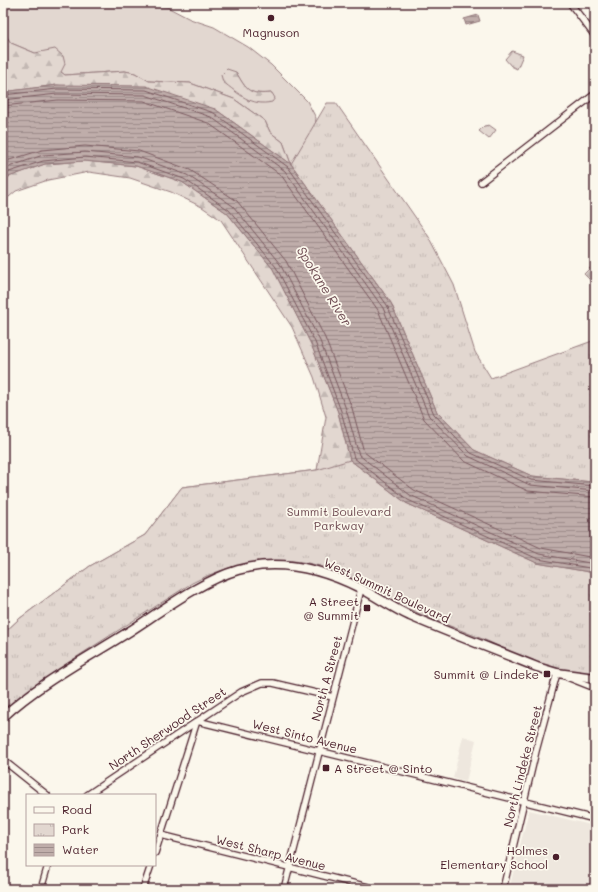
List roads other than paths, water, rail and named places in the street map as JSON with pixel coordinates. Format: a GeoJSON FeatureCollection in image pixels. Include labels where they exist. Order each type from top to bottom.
{"type":"FeatureCollection","features":[{"type":"Feature","properties":{"kind":"street"},"geometry":{"type":"LineString","coordinates":[[570,3],[595,36]]}},
{"type":"Feature","properties":{"kind":"street"},"geometry":{"type":"LineString","coordinates":[[481,182],[595,94]]}},
{"type":"Feature","properties":{"kind":"street","name":"West Summit Boulevard"},"geometry":{"type":"LineString","coordinates":[[3,718],[24,700],[57,676],[201,586],[238,569],[277,564],[320,571],[361,589],[388,605],[411,616],[536,667],[557,673],[595,678]]}},
{"type":"Feature","properties":{"kind":"street","name":"North A Street"},"geometry":{"type":"LineString","coordinates":[[284,889],[361,589]]}},
{"type":"Feature","properties":{"kind":"street"},"geometry":{"type":"LineString","coordinates":[[557,673],[595,688]]}},
{"type":"Feature","properties":{"kind":"street","name":"North Lindeke Street"},"geometry":{"type":"LineString","coordinates":[[502,889],[557,673]]}},
{"type":"Feature","properties":{"kind":"street","name":"North Sherwood Street"},"geometry":{"type":"LineString","coordinates":[[88,794],[241,692],[262,683],[285,685],[333,697]]}},
{"type":"Feature","properties":{"kind":"street"},"geometry":{"type":"LineString","coordinates":[[156,850],[197,721]]}},
{"type":"Feature","properties":{"kind":"street","name":"West Sinto Avenue"},"geometry":{"type":"LineString","coordinates":[[197,721],[595,819]]}},
{"type":"Feature","properties":{"kind":"street"},"geometry":{"type":"LineString","coordinates":[[3,760],[47,794]]}},
{"type":"Feature","properties":{"kind":"street","name":"West Sharp Avenue"},"geometry":{"type":"LineString","coordinates":[[161,835],[376,889]]}},
{"type":"Feature","properties":{"kind":"street"},"geometry":{"type":"LineString","coordinates":[[41,889],[48,866]]}},
{"type":"Feature","properties":{"kind":"street"},"geometry":{"type":"LineString","coordinates":[[143,889],[151,866]]}},
{"type":"Feature","properties":{"kind":"water"},"geometry":{"type":"Polygon","coordinates":[[[478,15],[480,21],[466,25],[464,19],[478,15]]]}},
{"type":"Feature","properties":{"kind":"water","name":"Spokane River"},"geometry":{"type":"Polygon","coordinates":[[[57,85],[146,86],[215,109],[291,164],[391,303],[437,412],[474,450],[532,476],[592,482],[595,481],[595,573],[537,563],[406,503],[350,460],[338,412],[311,344],[273,269],[227,213],[182,182],[136,166],[84,161],[45,164],[3,179],[3,92],[57,85]]]}},
{"type":"Feature","properties":{"kind":"place","name":"Magnuson"},"geometry":{"type":"Point","coordinates":[271,18]}},
{"type":"Feature","properties":{"kind":"place","name":"A Street @ Summit"},"geometry":{"type":"Point","coordinates":[367,608]}},
{"type":"Feature","properties":{"kind":"place","name":"Summit @ Lindeke"},"geometry":{"type":"Point","coordinates":[547,674]}},
{"type":"Feature","properties":{"kind":"place","name":"A Street @ Sinto"},"geometry":{"type":"Point","coordinates":[326,768]}},
{"type":"Feature","properties":{"kind":"place","name":"Holmes Elementary School"},"geometry":{"type":"Point","coordinates":[556,857]}},
{"type":"Feature","properties":{"kind":"park label","name":"Summit Boulevard Parkway"},"geometry":{"type":"Point","coordinates":[339,518]}}]}
